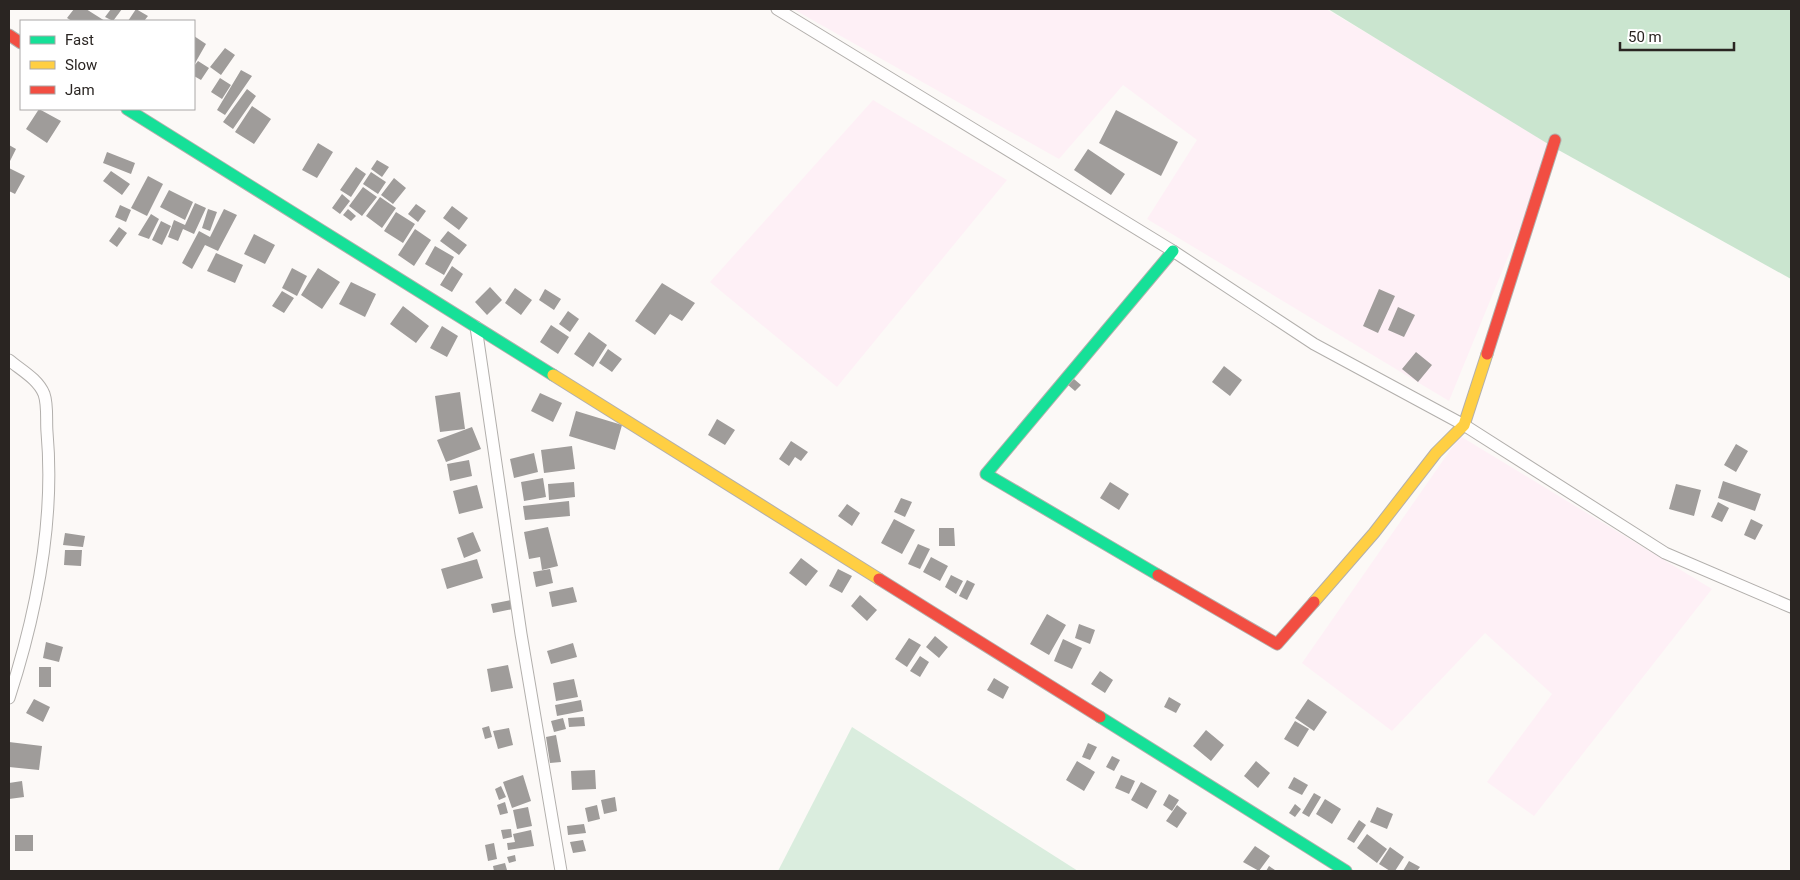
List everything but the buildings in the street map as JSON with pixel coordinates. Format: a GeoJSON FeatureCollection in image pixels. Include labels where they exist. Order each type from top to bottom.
{"type":"FeatureCollection","features":[{"type":"Feature","properties":{"kind":"main road"},"geometry":{"type":"LineString","coordinates":[[9,35],[20,42]]}},
{"type":"Feature","properties":{"kind":"main road"},"geometry":{"type":"LineString","coordinates":[[129,110],[1346,871]]}},
{"type":"Feature","properties":{"kind":"main road"},"geometry":{"type":"LineString","coordinates":[[1173,251],[986,474],[1277,644],[1374,534],[1436,454],[1464,425],[1556,140]]}},
{"type":"Feature","properties":{"kind":"street"},"geometry":{"type":"LineString","coordinates":[[777,9],[1173,251],[1314,344],[1464,425],[1665,553],[1791,607]]}},
{"type":"Feature","properties":{"kind":"street"},"geometry":{"type":"LineString","coordinates":[[476,327],[522,644],[561,871]]}},
{"type":"Feature","properties":{"kind":"street"},"geometry":{"type":"LineString","coordinates":[[9,360],[35,380],[44,395],[49,448],[50,511],[39,581],[24,651],[9,698]]}},
{"type":"Feature","properties":{"kind":"shaded area"},"geometry":{"type":"Polygon","coordinates":[[[793,9],[1326,9],[1463,90],[1553,147],[1449,401],[1147,219],[1197,140],[1123,85],[1059,159],[793,9]]]}},
{"type":"Feature","properties":{"kind":"shaded area"},"geometry":{"type":"Polygon","coordinates":[[[873,100],[1007,180],[837,387],[710,282],[873,100]]]}},
{"type":"Feature","properties":{"kind":"shaded area"},"geometry":{"type":"Polygon","coordinates":[[[1460,436],[1712,589],[1534,816],[1487,782],[1552,694],[1485,633],[1392,731],[1302,663],[1460,436]]]}},
{"type":"Feature","properties":{"kind":"green space"},"geometry":{"type":"Polygon","coordinates":[[[1328,9],[1791,9],[1791,279],[1553,147],[1328,9]]]}},
{"type":"Feature","properties":{"kind":"green space"},"geometry":{"type":"Polygon","coordinates":[[[852,727],[1078,871],[778,871],[852,727]]]}},
{"type":"Feature","properties":{"kind":"traffic: fast"},"geometry":{"type":"LineString","coordinates":[[129,110],[553,375]]}},
{"type":"Feature","properties":{"kind":"traffic: fast"},"geometry":{"type":"LineString","coordinates":[[1158,575],[986,474],[1173,251]]}},
{"type":"Feature","properties":{"kind":"traffic: fast"},"geometry":{"type":"LineString","coordinates":[[1100,717],[1346,871]]}},
{"type":"Feature","properties":{"kind":"traffic: slow"},"geometry":{"type":"LineString","coordinates":[[1314,602],[1374,533],[1436,453],[1464,425],[1487,354]]}},
{"type":"Feature","properties":{"kind":"traffic: slow"},"geometry":{"type":"LineString","coordinates":[[553,375],[879,579]]}},
{"type":"Feature","properties":{"kind":"traffic: jam"},"geometry":{"type":"LineString","coordinates":[[9,35],[20,42]]}},
{"type":"Feature","properties":{"kind":"traffic: jam"},"geometry":{"type":"LineString","coordinates":[[1487,354],[1555,140]]}},
{"type":"Feature","properties":{"kind":"traffic: jam"},"geometry":{"type":"LineString","coordinates":[[1158,575],[1277,644],[1314,602]]}},
{"type":"Feature","properties":{"kind":"traffic: jam"},"geometry":{"type":"LineString","coordinates":[[879,579],[1100,717]]}}]}
